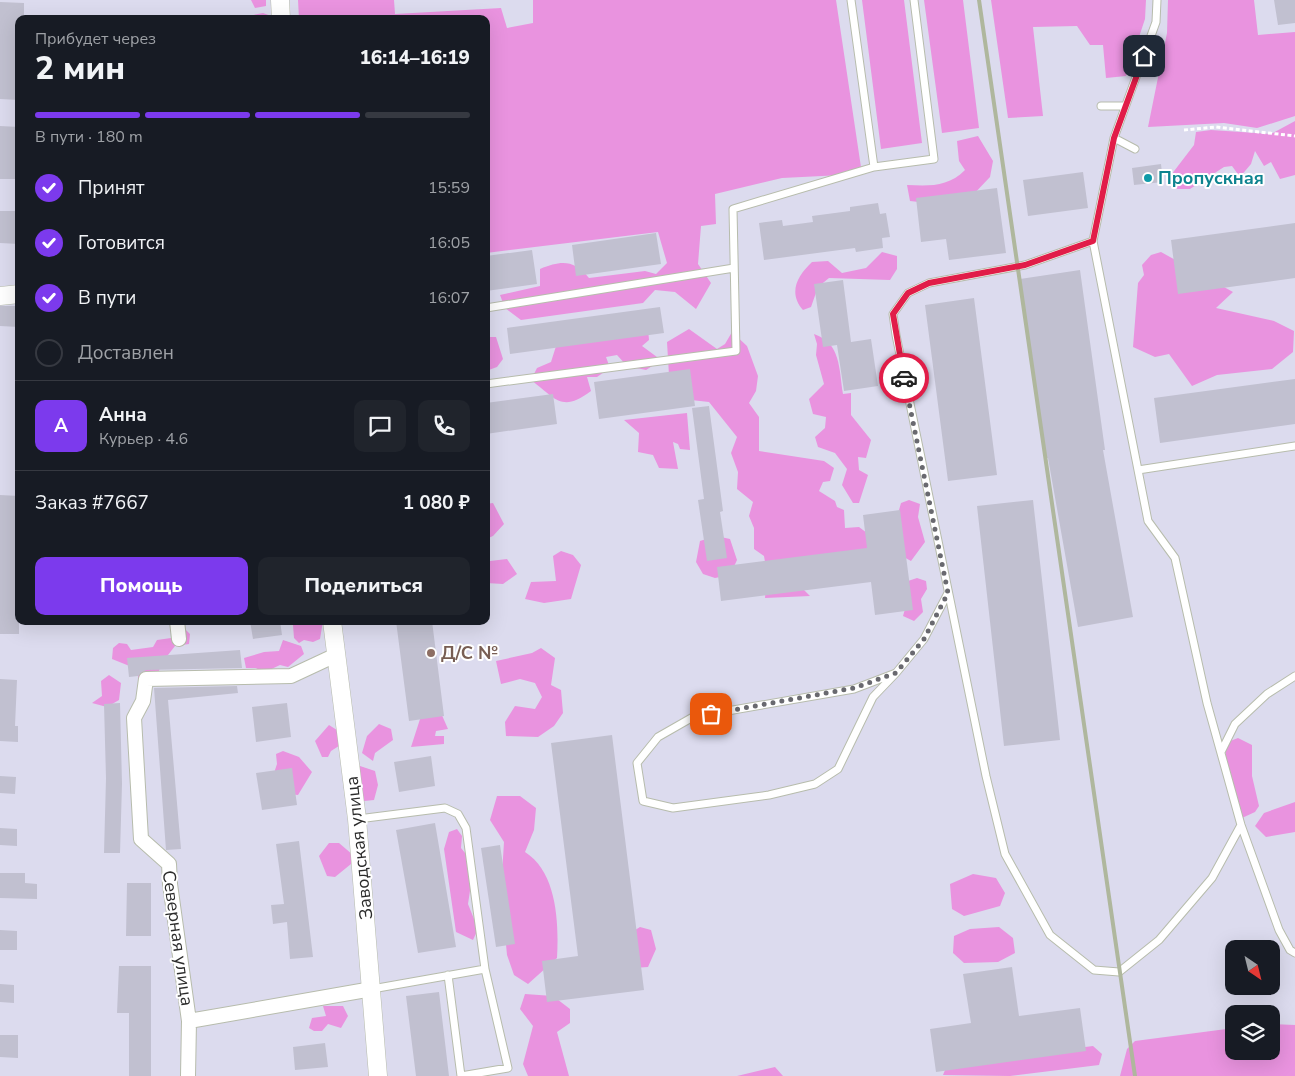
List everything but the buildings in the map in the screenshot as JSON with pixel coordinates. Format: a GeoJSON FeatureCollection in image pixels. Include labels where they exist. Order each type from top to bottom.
{"type":"FeatureCollection","features":[{"type":"Feature","properties":{"kind":"street"},"geometry":{"type":"LineString","coordinates":[[280,0],[280,15]]}},
{"type":"Feature","properties":{"kind":"street"},"geometry":{"type":"LineString","coordinates":[[0,296],[15,294]]}},
{"type":"Feature","properties":{"kind":"street"},"geometry":{"type":"LineString","coordinates":[[177,625],[179,639]]}},
{"type":"Feature","properties":{"kind":"street","name":"Заводская улица"},"geometry":{"type":"LineString","coordinates":[[332,625],[357,819],[378,1076]]}},
{"type":"Feature","properties":{"kind":"street","name":"Северная улица"},"geometry":{"type":"LineString","coordinates":[[188,1076],[189,1021],[170,884],[169,864],[141,839],[134,718],[143,700],[146,679],[291,676],[336,655]]}},
{"type":"Feature","properties":{"kind":"street"},"geometry":{"type":"LineString","coordinates":[[189,1021],[372,989]]}},
{"type":"Feature","properties":{"kind":"lane"},"geometry":{"type":"LineString","coordinates":[[851,0],[874,167]]}},
{"type":"Feature","properties":{"kind":"lane"},"geometry":{"type":"LineString","coordinates":[[490,383],[736,351],[732,209],[874,167],[934,159],[914,0]]}},
{"type":"Feature","properties":{"kind":"lane"},"geometry":{"type":"LineString","coordinates":[[1157,0],[1156,22],[1114,138],[1093,241],[1148,521],[1175,558],[1207,703],[1241,825],[1278,930],[1290,950],[1295,953]]}},
{"type":"Feature","properties":{"kind":"lane"},"geometry":{"type":"LineString","coordinates":[[1102,106],[1126,106]]}},
{"type":"Feature","properties":{"kind":"lane"},"geometry":{"type":"LineString","coordinates":[[1114,138],[1135,149]]}},
{"type":"Feature","properties":{"kind":"lane"},"geometry":{"type":"LineString","coordinates":[[1093,241],[1025,265],[929,283],[908,293],[893,314],[948,593],[986,776],[1005,854],[1050,935],[1094,970],[1119,972],[1159,940],[1212,878],[1241,825]]}},
{"type":"Feature","properties":{"kind":"lane"},"geometry":{"type":"LineString","coordinates":[[490,307],[734,268]]}},
{"type":"Feature","properties":{"kind":"lane"},"geometry":{"type":"LineString","coordinates":[[1138,470],[1295,446]]}},
{"type":"Feature","properties":{"kind":"lane"},"geometry":{"type":"LineString","coordinates":[[896,673],[854,688],[693,717],[658,737],[637,763],[643,802],[673,808],[769,795],[815,784],[838,769],[873,698],[896,673],[924,639],[948,593]]}},
{"type":"Feature","properties":{"kind":"lane"},"geometry":{"type":"LineString","coordinates":[[1221,752],[1236,724],[1267,694],[1295,676]]}},
{"type":"Feature","properties":{"kind":"lane"},"geometry":{"type":"LineString","coordinates":[[357,819],[445,808],[458,814],[466,828],[485,969],[508,1068],[462,1076],[448,975]]}},
{"type":"Feature","properties":{"kind":"lane"},"geometry":{"type":"LineString","coordinates":[[372,989],[485,969]]}},
{"type":"Feature","properties":{"kind":"path"},"geometry":{"type":"LineString","coordinates":[[1184,130],[1216,127],[1295,136]]}},
{"type":"Feature","properties":{"kind":"shaded area"},"geometry":{"type":"Polygon","coordinates":[[[251,0],[266,0],[266,6],[255,8],[251,0]]]}},
{"type":"Feature","properties":{"kind":"shaded area"},"geometry":{"type":"Polygon","coordinates":[[[298,0],[394,0],[395,14],[501,8],[507,28],[533,23],[533,0],[836,0],[862,174],[782,178],[715,194],[716,224],[701,226],[698,264],[711,283],[696,309],[675,292],[655,290],[643,303],[521,320],[505,308],[500,295],[540,286],[540,269],[548,266],[567,263],[578,268],[589,278],[645,271],[656,274],[667,263],[658,232],[490,253],[490,15],[299,15],[298,0]]]}},
{"type":"Feature","properties":{"kind":"shaded area"},"geometry":{"type":"Polygon","coordinates":[[[862,0],[904,0],[922,143],[881,149],[862,0]]]}},
{"type":"Feature","properties":{"kind":"shaded area"},"geometry":{"type":"Polygon","coordinates":[[[924,0],[963,0],[979,128],[942,133],[924,0]]]}},
{"type":"Feature","properties":{"kind":"shaded area"},"geometry":{"type":"Polygon","coordinates":[[[991,0],[1146,0],[1145,19],[1126,76],[1106,78],[1103,45],[1090,45],[1077,26],[1033,27],[1043,116],[1008,118],[991,0]]]}},
{"type":"Feature","properties":{"kind":"shaded area"},"geometry":{"type":"Polygon","coordinates":[[[1168,0],[1254,0],[1258,35],[1295,32],[1295,116],[1257,128],[1224,123],[1148,127],[1167,33],[1168,0]]]}},
{"type":"Feature","properties":{"kind":"shaded area"},"geometry":{"type":"Polygon","coordinates":[[[1295,121],[1295,175],[1280,179],[1271,162],[1264,166],[1255,151],[1251,164],[1240,177],[1232,166],[1224,167],[1190,189],[1174,189],[1168,179],[1194,145],[1196,132],[1211,130],[1271,134],[1295,121]]]}},
{"type":"Feature","properties":{"kind":"shaded area"},"geometry":{"type":"Polygon","coordinates":[[[978,136],[993,161],[990,177],[971,197],[928,203],[910,201],[907,185],[938,184],[959,176],[965,170],[959,161],[957,141],[978,136]]]}},
{"type":"Feature","properties":{"kind":"shaded area"},"geometry":{"type":"Polygon","coordinates":[[[882,252],[897,256],[897,269],[890,280],[829,278],[818,287],[811,307],[803,310],[798,304],[795,291],[796,285],[802,273],[812,262],[828,261],[842,273],[866,268],[882,252]]]}},
{"type":"Feature","properties":{"kind":"shaded area"},"geometry":{"type":"Polygon","coordinates":[[[1161,252],[1233,292],[1216,308],[1274,321],[1294,331],[1293,352],[1272,369],[1217,375],[1192,386],[1169,354],[1155,357],[1133,347],[1138,283],[1144,275],[1142,265],[1151,255],[1161,252]]]}},
{"type":"Feature","properties":{"kind":"shaded area"},"geometry":{"type":"Polygon","coordinates":[[[648,329],[649,340],[642,346],[657,357],[657,363],[646,370],[627,366],[617,355],[606,357],[610,368],[597,377],[587,377],[591,391],[581,398],[566,402],[553,398],[531,380],[537,368],[551,362],[557,343],[648,329]]]}},
{"type":"Feature","properties":{"kind":"shaded area"},"geometry":{"type":"Polygon","coordinates":[[[689,329],[717,349],[725,344],[732,332],[747,346],[758,376],[756,391],[749,403],[759,417],[759,451],[824,461],[834,468],[830,481],[823,482],[819,491],[835,501],[837,507],[844,510],[845,528],[859,527],[871,536],[872,550],[791,577],[810,596],[765,598],[767,574],[764,556],[754,549],[754,528],[749,516],[753,502],[737,489],[738,472],[731,453],[737,437],[709,402],[691,400],[669,375],[667,342],[689,329]]]}},
{"type":"Feature","properties":{"kind":"shaded area"},"geometry":{"type":"Polygon","coordinates":[[[814,334],[823,338],[834,350],[839,366],[843,394],[851,393],[851,415],[871,440],[866,458],[858,457],[859,470],[868,475],[859,503],[853,503],[842,485],[847,469],[835,453],[818,447],[815,437],[825,428],[826,417],[813,414],[809,399],[824,384],[816,355],[817,344],[814,334]]]}},
{"type":"Feature","properties":{"kind":"shaded area"},"geometry":{"type":"Polygon","coordinates":[[[490,337],[496,337],[503,359],[497,367],[490,370],[490,337]]]}},
{"type":"Feature","properties":{"kind":"shaded area"},"geometry":{"type":"Polygon","coordinates":[[[687,413],[690,450],[680,449],[678,444],[673,442],[678,469],[659,468],[653,455],[638,452],[639,433],[624,420],[687,413]]]}},
{"type":"Feature","properties":{"kind":"shaded area"},"geometry":{"type":"Polygon","coordinates":[[[909,500],[920,504],[918,517],[925,542],[911,561],[902,556],[897,517],[901,503],[909,500]]]}},
{"type":"Feature","properties":{"kind":"shaded area"},"geometry":{"type":"Polygon","coordinates":[[[490,503],[493,503],[504,524],[490,537],[490,503]]]}},
{"type":"Feature","properties":{"kind":"shaded area"},"geometry":{"type":"Polygon","coordinates":[[[716,536],[730,539],[737,560],[730,575],[715,578],[703,574],[696,562],[700,541],[716,536]]]}},
{"type":"Feature","properties":{"kind":"shaded area"},"geometry":{"type":"Polygon","coordinates":[[[561,551],[573,555],[581,565],[571,599],[544,603],[525,599],[531,582],[556,581],[553,556],[561,551]]]}},
{"type":"Feature","properties":{"kind":"shaded area"},"geometry":{"type":"Polygon","coordinates":[[[507,559],[517,574],[503,584],[490,583],[490,561],[507,559]]]}},
{"type":"Feature","properties":{"kind":"shaded area"},"geometry":{"type":"Polygon","coordinates":[[[917,578],[926,581],[927,589],[921,599],[923,612],[914,621],[903,616],[907,602],[905,582],[917,578]]]}},
{"type":"Feature","properties":{"kind":"shaded area"},"geometry":{"type":"Polygon","coordinates":[[[293,625],[322,625],[320,639],[313,642],[304,640],[299,643],[294,638],[293,625]]]}},
{"type":"Feature","properties":{"kind":"shaded area"},"geometry":{"type":"Polygon","coordinates":[[[184,628],[190,634],[189,644],[175,646],[161,664],[157,677],[148,683],[138,678],[138,667],[132,667],[112,659],[113,648],[119,643],[127,644],[131,650],[153,647],[157,640],[171,638],[184,628]]]}},
{"type":"Feature","properties":{"kind":"shaded area"},"geometry":{"type":"Polygon","coordinates":[[[283,640],[301,646],[304,654],[288,667],[280,665],[263,673],[256,668],[246,668],[244,658],[264,652],[279,651],[283,640]]]}},
{"type":"Feature","properties":{"kind":"shaded area"},"geometry":{"type":"Polygon","coordinates":[[[541,648],[555,658],[551,685],[561,690],[563,713],[554,726],[538,737],[506,736],[505,722],[515,706],[535,709],[542,697],[535,683],[520,679],[501,684],[496,661],[532,653],[541,648]]]}},
{"type":"Feature","properties":{"kind":"shaded area"},"geometry":{"type":"Polygon","coordinates":[[[109,675],[121,683],[119,700],[107,707],[92,703],[102,696],[101,681],[109,675]]]}},
{"type":"Feature","properties":{"kind":"shaded area"},"geometry":{"type":"Polygon","coordinates":[[[441,713],[448,729],[436,731],[435,736],[444,736],[444,744],[411,747],[421,716],[441,713]]]}},
{"type":"Feature","properties":{"kind":"shaded area"},"geometry":{"type":"Polygon","coordinates":[[[379,724],[391,729],[393,740],[375,753],[373,761],[362,753],[367,736],[379,724]]]}},
{"type":"Feature","properties":{"kind":"shaded area"},"geometry":{"type":"Polygon","coordinates":[[[329,725],[340,732],[342,744],[331,751],[328,757],[322,757],[315,741],[329,725]]]}},
{"type":"Feature","properties":{"kind":"shaded area"},"geometry":{"type":"Polygon","coordinates":[[[1238,738],[1252,745],[1252,776],[1259,806],[1255,812],[1242,818],[1227,774],[1225,743],[1238,738]]]}},
{"type":"Feature","properties":{"kind":"shaded area"},"geometry":{"type":"Polygon","coordinates":[[[283,751],[299,757],[312,772],[298,795],[288,794],[273,776],[277,764],[276,754],[283,751]]]}},
{"type":"Feature","properties":{"kind":"shaded area"},"geometry":{"type":"Polygon","coordinates":[[[360,766],[375,771],[378,785],[374,800],[364,801],[355,775],[360,766]]]}},
{"type":"Feature","properties":{"kind":"shaded area"},"geometry":{"type":"Polygon","coordinates":[[[497,796],[520,796],[536,808],[534,830],[525,852],[536,861],[544,872],[554,899],[557,958],[528,984],[514,975],[507,955],[501,891],[504,842],[490,820],[497,796]]]}},
{"type":"Feature","properties":{"kind":"shaded area"},"geometry":{"type":"Polygon","coordinates":[[[1295,802],[1295,832],[1266,837],[1255,826],[1264,813],[1295,802]]]}},
{"type":"Feature","properties":{"kind":"shaded area"},"geometry":{"type":"Polygon","coordinates":[[[457,829],[462,836],[461,848],[474,864],[468,904],[478,929],[473,940],[456,932],[444,849],[449,832],[457,829]]]}},
{"type":"Feature","properties":{"kind":"shaded area"},"geometry":{"type":"Polygon","coordinates":[[[329,843],[339,843],[353,855],[351,864],[335,877],[327,876],[319,856],[329,843]]]}},
{"type":"Feature","properties":{"kind":"shaded area"},"geometry":{"type":"Polygon","coordinates":[[[973,874],[996,878],[1005,893],[1000,906],[964,916],[952,909],[950,884],[973,874]]]}},
{"type":"Feature","properties":{"kind":"shaded area"},"geometry":{"type":"Polygon","coordinates":[[[640,927],[651,930],[656,949],[648,967],[633,968],[627,935],[640,927]]]}},
{"type":"Feature","properties":{"kind":"shaded area"},"geometry":{"type":"Polygon","coordinates":[[[999,927],[1013,938],[1015,953],[998,962],[964,963],[953,953],[954,936],[970,929],[999,927]]]}},
{"type":"Feature","properties":{"kind":"shaded area"},"geometry":{"type":"Polygon","coordinates":[[[525,994],[553,996],[570,1009],[570,1023],[557,1032],[569,1076],[528,1076],[523,1064],[533,1026],[520,1009],[525,994]]]}},
{"type":"Feature","properties":{"kind":"shaded area"},"geometry":{"type":"Polygon","coordinates":[[[323,1006],[343,1006],[348,1016],[341,1028],[328,1024],[322,1031],[314,1031],[309,1028],[312,1018],[326,1016],[323,1006]]]}},
{"type":"Feature","properties":{"kind":"shaded area"},"geometry":{"type":"Polygon","coordinates":[[[1280,1024],[1295,1025],[1295,1076],[1120,1076],[1127,1049],[1135,1041],[1225,1029],[1225,1060],[1280,1060],[1280,1024]]]}},
{"type":"Feature","properties":{"kind":"shaded area"},"geometry":{"type":"Polygon","coordinates":[[[1093,1046],[1102,1054],[1099,1065],[1010,1076],[943,1075],[947,1065],[1093,1046]]]}},
{"type":"Feature","properties":{"kind":"shaded area"},"geometry":{"type":"Polygon","coordinates":[[[775,1067],[783,1076],[737,1076],[775,1067]]]}},
{"type":"Feature","properties":{"kind":"railway"},"geometry":{"type":"LineString","coordinates":[[979,0],[1135,1076]]}},
{"type":"Feature","properties":{"kind":"way so far"},"geometry":{"type":"LineString","coordinates":[[711,714],[854,688],[896,673],[924,639],[948,593],[904,378]]}},
{"type":"Feature","properties":{"kind":"place","name":"Пропускная"},"geometry":{"type":"Point","coordinates":[1148,178]}},
{"type":"Feature","properties":{"kind":"place","name":"Д/С №"},"geometry":{"type":"Point","coordinates":[431,653]}},
{"type":"Feature","properties":{"kind":"route"},"geometry":{"type":"LineString","coordinates":[[904,378],[893,314],[908,293],[929,283],[1025,265],[1093,241],[1108,177],[1114,138],[1144,56]]}}]}
